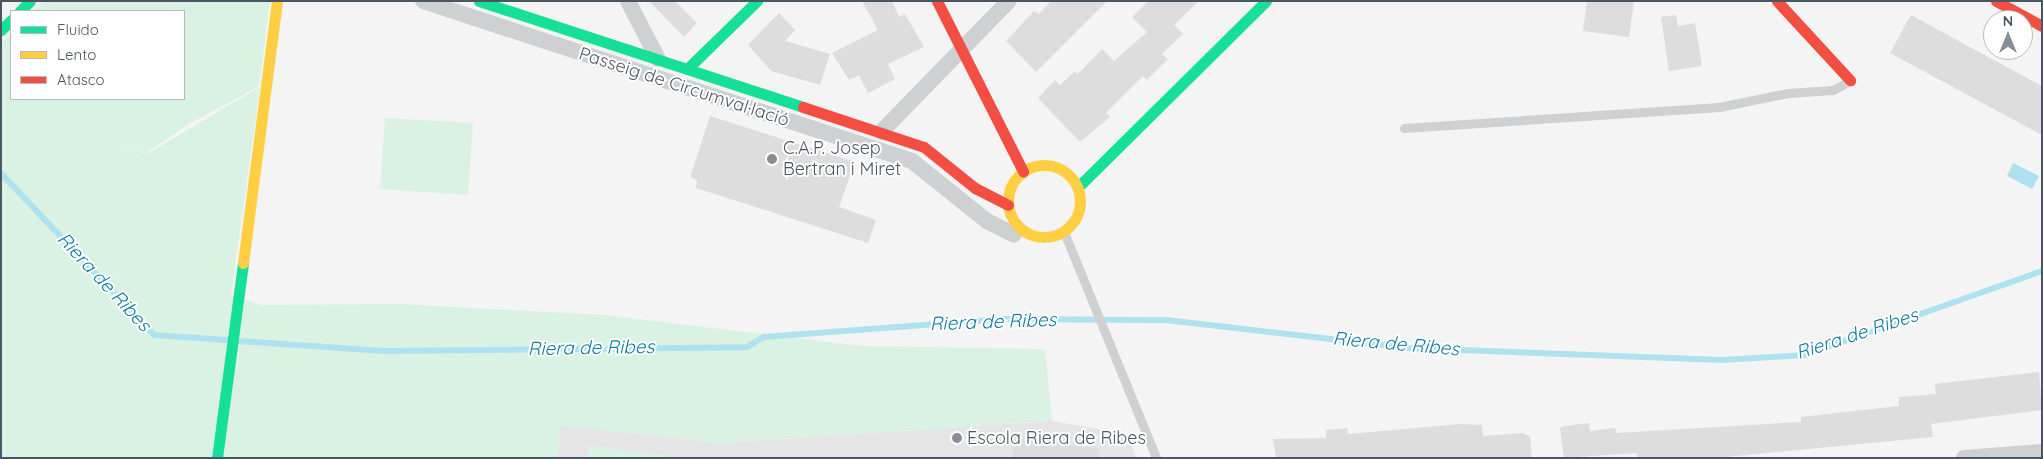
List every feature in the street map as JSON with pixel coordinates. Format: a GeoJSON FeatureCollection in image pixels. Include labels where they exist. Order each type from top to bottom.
{"type":"FeatureCollection","features":[{"type":"Feature","properties":{"kind":"street"},"geometry":{"type":"LineString","coordinates":[[21,10],[30,1]]}},
{"type":"Feature","properties":{"kind":"street"},"geometry":{"type":"LineString","coordinates":[[217,458],[277,1]]}},
{"type":"Feature","properties":{"kind":"street","name":"Passeig de Circumval·lació"},"geometry":{"type":"LineString","coordinates":[[423,1],[912,161],[988,221],[1014,235]]}},
{"type":"Feature","properties":{"kind":"street","name":"Passeig de Circumval·lació"},"geometry":{"type":"LineString","coordinates":[[479,1],[516,7],[687,69],[924,147],[975,188],[1008,205]]}},
{"type":"Feature","properties":{"kind":"street"},"geometry":{"type":"LineString","coordinates":[[628,1],[658,59]]}},
{"type":"Feature","properties":{"kind":"street"},"geometry":{"type":"LineString","coordinates":[[687,69],[757,1]]}},
{"type":"Feature","properties":{"kind":"street"},"geometry":{"type":"LineString","coordinates":[[937,1],[1023,171]]}},
{"type":"Feature","properties":{"kind":"street"},"geometry":{"type":"LineString","coordinates":[[881,132],[1009,1]]}},
{"type":"Feature","properties":{"kind":"street"},"geometry":{"type":"LineString","coordinates":[[1079,186],[1266,1]]}},
{"type":"Feature","properties":{"kind":"street"},"geometry":{"type":"LineString","coordinates":[[1777,1],[1850,80]]}},
{"type":"Feature","properties":{"kind":"street"},"geometry":{"type":"LineString","coordinates":[[1996,1],[2042,26]]}},
{"type":"Feature","properties":{"kind":"street"},"geometry":{"type":"LineString","coordinates":[[1,30],[10,21]]}},
{"type":"Feature","properties":{"kind":"street"},"geometry":{"type":"LineString","coordinates":[[1049,164],[1060,168],[1079,186],[1080,211],[1064,232],[1034,236],[1013,220],[1008,205],[1010,189],[1023,171],[1049,164]]}},
{"type":"Feature","properties":{"kind":"street"},"geometry":{"type":"LineString","coordinates":[[1964,458],[2042,452]]}},
{"type":"Feature","properties":{"kind":"lane"},"geometry":{"type":"LineString","coordinates":[[1404,128],[1719,107],[1788,93],[1832,90],[1850,80]]}},
{"type":"Feature","properties":{"kind":"lane"},"geometry":{"type":"LineString","coordinates":[[1064,232],[1083,272],[1142,418],[1156,458]]}},
{"type":"Feature","properties":{"kind":"shaded area","name":"Escola Riera de Ribes"},"geometry":{"type":"Polygon","coordinates":[[[1052,421],[1127,434],[1137,458],[557,458],[560,425],[721,443],[1052,421]]]}},
{"type":"Feature","properties":{"kind":"green space"},"geometry":{"type":"Polygon","coordinates":[[[44,1],[270,1],[259,86],[189,124],[146,153],[112,145],[147,154],[260,87],[231,295],[261,305],[400,304],[604,315],[862,346],[1045,349],[1052,421],[721,443],[560,425],[557,458],[1,458],[1,43],[10,34],[10,100],[185,100],[185,10],[34,10],[44,1]]]}},
{"type":"Feature","properties":{"kind":"green space"},"geometry":{"type":"Polygon","coordinates":[[[385,118],[473,123],[468,195],[380,189],[385,118]]]}},
{"type":"Feature","properties":{"kind":"green space"},"geometry":{"type":"Polygon","coordinates":[[[588,445],[673,457],[587,458],[588,445]]]}},
{"type":"Feature","properties":{"kind":"water"},"geometry":{"type":"Polygon","coordinates":[[[2013,163],[2039,176],[2032,189],[2007,176],[2013,163]]]}},
{"type":"Feature","properties":{"kind":"building"},"geometry":{"type":"Polygon","coordinates":[[[649,1],[675,1],[697,23],[684,37],[649,1]]]}},
{"type":"Feature","properties":{"kind":"building"},"geometry":{"type":"Polygon","coordinates":[[[862,1],[892,1],[899,17],[905,14],[924,47],[888,64],[895,79],[868,93],[859,75],[849,80],[832,53],[878,30],[862,1]]]}},
{"type":"Feature","properties":{"kind":"building"},"geometry":{"type":"Polygon","coordinates":[[[1051,1],[1107,1],[1036,72],[1006,41],[1034,11],[1039,14],[1051,1]]]}},
{"type":"Feature","properties":{"kind":"building"},"geometry":{"type":"Polygon","coordinates":[[[1148,1],[1199,1],[1174,25],[1183,34],[1162,54],[1168,59],[1147,80],[1143,76],[1106,113],[1110,117],[1080,142],[1038,98],[1055,80],[1060,85],[1075,71],[1078,74],[1102,49],[1114,61],[1147,32],[1132,17],[1148,1]]]}},
{"type":"Feature","properties":{"kind":"building"},"geometry":{"type":"Polygon","coordinates":[[[1587,1],[1634,1],[1629,37],[1583,31],[1587,1]]]}},
{"type":"Feature","properties":{"kind":"building"},"geometry":{"type":"Polygon","coordinates":[[[779,13],[795,30],[785,41],[830,54],[820,85],[771,71],[748,45],[779,13]]]}},
{"type":"Feature","properties":{"kind":"building"},"geometry":{"type":"Polygon","coordinates":[[[1676,15],[1678,26],[1695,23],[1702,66],[1669,71],[1661,17],[1676,15]]]}},
{"type":"Feature","properties":{"kind":"building"},"geometry":{"type":"Polygon","coordinates":[[[1911,15],[1983,54],[1983,60],[1994,60],[2042,86],[2042,135],[1890,53],[1911,15]]]}},
{"type":"Feature","properties":{"kind":"building"},"geometry":{"type":"Polygon","coordinates":[[[710,116],[855,162],[839,207],[876,220],[868,243],[696,188],[697,180],[690,177],[710,116]]]}},
{"type":"Feature","properties":{"kind":"building"},"geometry":{"type":"Polygon","coordinates":[[[2039,372],[2042,410],[1931,424],[1933,437],[1716,458],[1638,458],[1637,453],[1564,458],[1560,428],[1564,426],[1589,423],[1590,431],[1615,428],[1616,433],[1801,422],[1801,417],[1899,406],[1899,397],[1936,394],[1935,384],[2039,372]]]}},
{"type":"Feature","properties":{"kind":"building"},"geometry":{"type":"Polygon","coordinates":[[[1460,424],[1482,425],[1483,436],[1523,433],[1530,437],[1532,458],[1276,458],[1273,439],[1326,438],[1326,430],[1347,428],[1348,434],[1460,424]]]}},
{"type":"Feature","properties":{"kind":"building"},"geometry":{"type":"Polygon","coordinates":[[[1015,438],[1099,449],[1098,458],[1012,458],[1015,438]]]}},
{"type":"Feature","properties":{"kind":"waterway","name":"Riera de Ribes"},"geometry":{"type":"LineString","coordinates":[[1,173],[154,335],[226,340]]}},
{"type":"Feature","properties":{"kind":"waterway","name":"Riera de Ribes"},"geometry":{"type":"LineString","coordinates":[[238,341],[384,351],[747,347],[764,337],[1003,319],[1166,320],[1408,348],[1722,360],[1805,355],[2042,271]]}},
{"type":"Feature","properties":{"kind":"traffic: fast"},"geometry":{"type":"LineString","coordinates":[[21,10],[30,1]]}},
{"type":"Feature","properties":{"kind":"traffic: fast"},"geometry":{"type":"LineString","coordinates":[[479,1],[803,107]]}},
{"type":"Feature","properties":{"kind":"traffic: fast"},"geometry":{"type":"LineString","coordinates":[[687,69],[757,1]]}},
{"type":"Feature","properties":{"kind":"traffic: fast"},"geometry":{"type":"LineString","coordinates":[[1079,186],[1266,1]]}},
{"type":"Feature","properties":{"kind":"traffic: fast"},"geometry":{"type":"LineString","coordinates":[[1,30],[10,21]]}},
{"type":"Feature","properties":{"kind":"traffic: fast"},"geometry":{"type":"LineString","coordinates":[[217,458],[243,263]]}},
{"type":"Feature","properties":{"kind":"traffic: slow"},"geometry":{"type":"LineString","coordinates":[[243,263],[277,1]]}},
{"type":"Feature","properties":{"kind":"traffic: slow"},"geometry":{"type":"LineString","coordinates":[[1037,165],[1051,165],[1070,175],[1080,194],[1080,201],[1080,208],[1070,227],[1051,237],[1037,237],[1018,227],[1008,208],[1008,194],[1018,175],[1037,165]]}},
{"type":"Feature","properties":{"kind":"traffic: jam"},"geometry":{"type":"LineString","coordinates":[[937,1],[1023,171]]}},
{"type":"Feature","properties":{"kind":"traffic: jam"},"geometry":{"type":"LineString","coordinates":[[1777,1],[1850,80]]}},
{"type":"Feature","properties":{"kind":"traffic: jam"},"geometry":{"type":"LineString","coordinates":[[1996,1],[2042,26]]}},
{"type":"Feature","properties":{"kind":"traffic: jam"},"geometry":{"type":"LineString","coordinates":[[803,107],[924,147],[975,188],[1008,205]]}},
{"type":"Feature","properties":{"kind":"place","name":"C.A.P. Josep Bertran i Miret"},"geometry":{"type":"Point","coordinates":[772,159]}},
{"type":"Feature","properties":{"kind":"place","name":"Escola Riera de Ribes"},"geometry":{"type":"Point","coordinates":[957,438]}}]}
